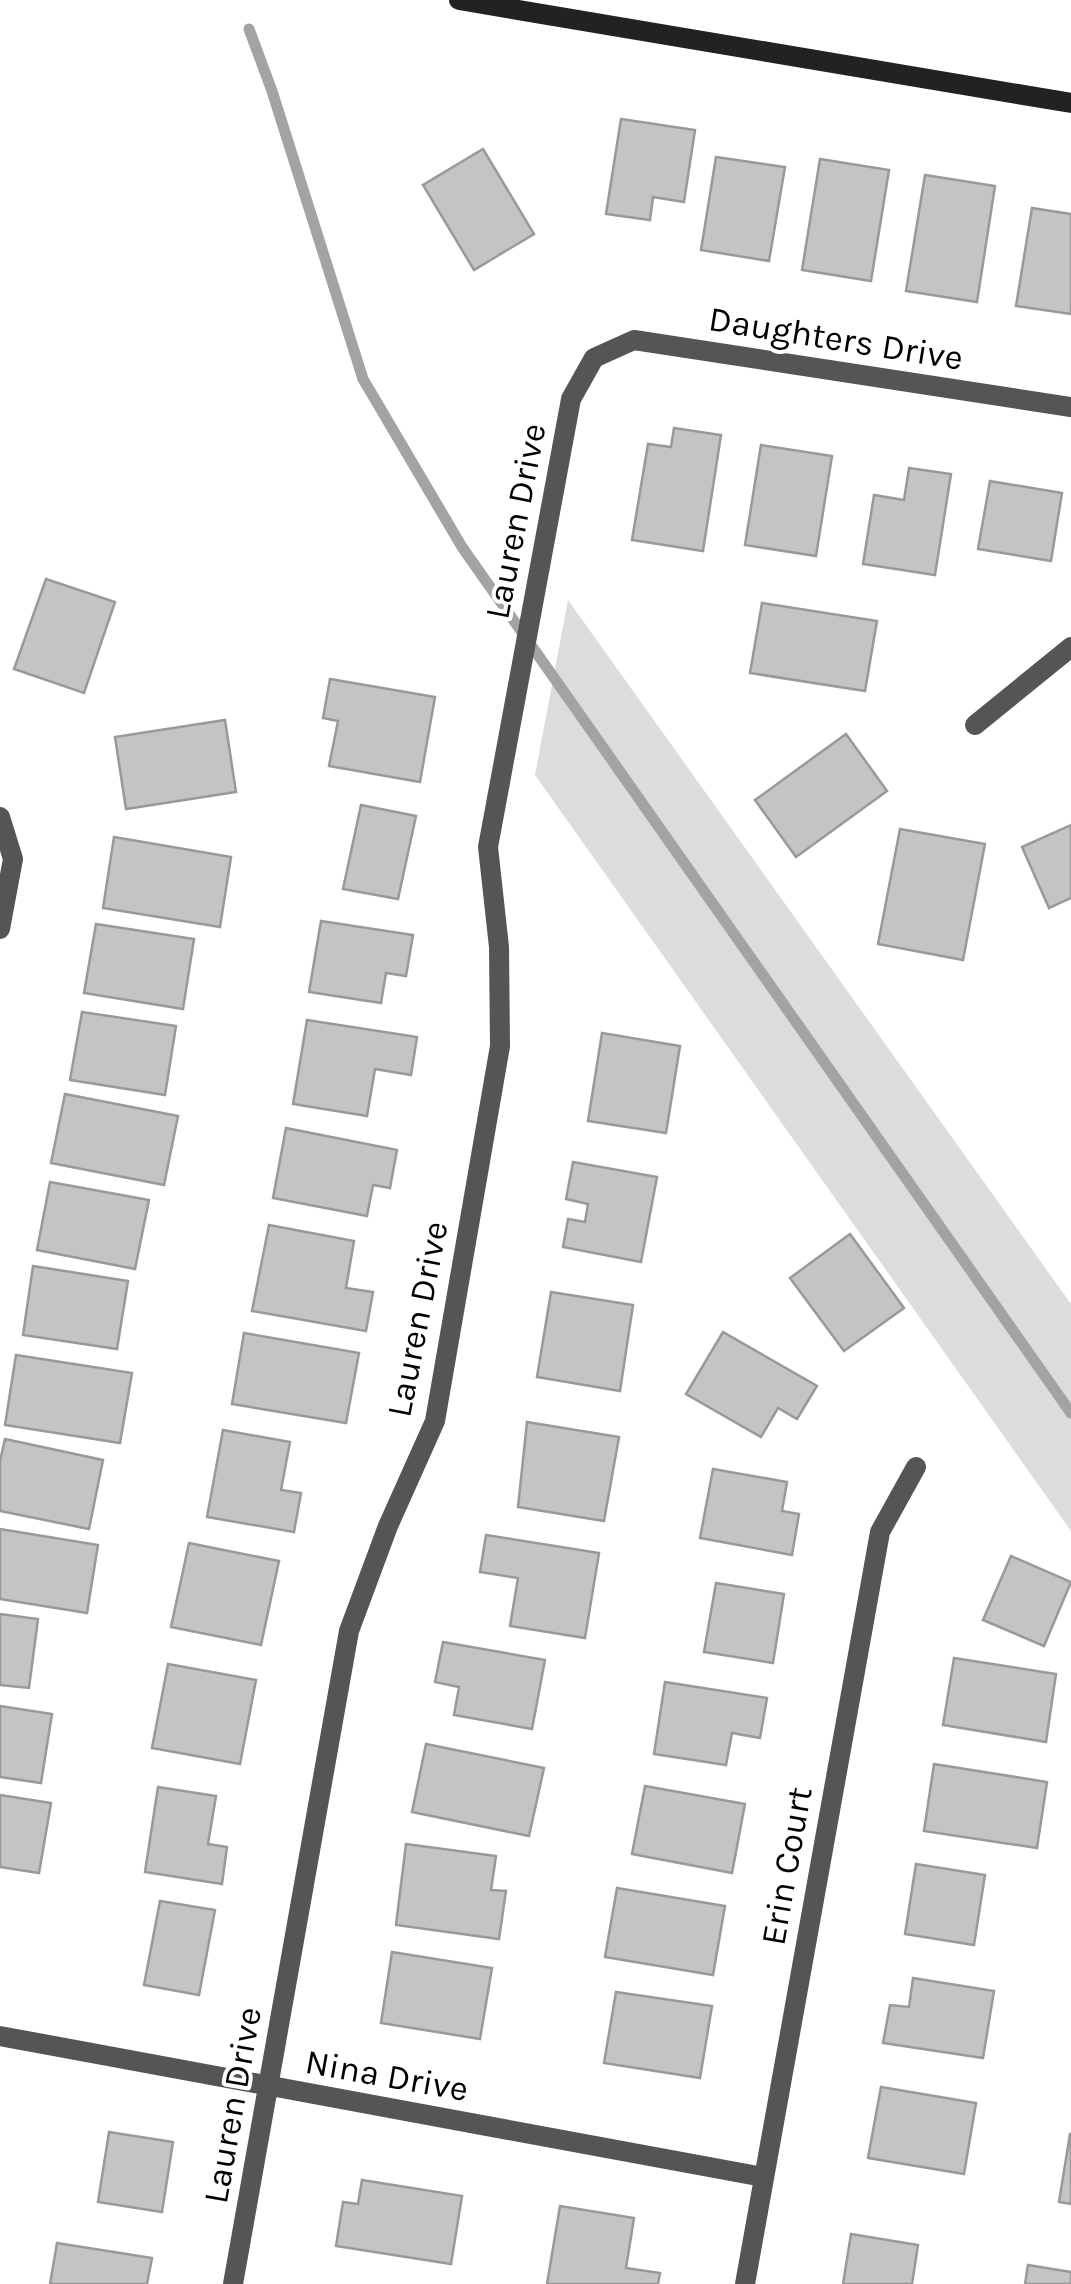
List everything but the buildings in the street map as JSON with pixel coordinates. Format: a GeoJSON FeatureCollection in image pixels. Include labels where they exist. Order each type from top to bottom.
{"type":"FeatureCollection","features":[{"type":"Feature","properties":{"kind":"main road"},"geometry":{"type":"LineString","coordinates":[[459,0],[1071,102]]}},
{"type":"Feature","properties":{"kind":"street","name":"Daughters Drive"},"geometry":{"type":"LineString","coordinates":[[594,358],[634,340],[1071,407]]}},
{"type":"Feature","properties":{"kind":"street","name":"Lauren Drive"},"geometry":{"type":"LineString","coordinates":[[233,2284],[349,1631],[388,1526],[435,1421],[500,1046],[499,947],[488,847],[571,399],[594,358]]}},
{"type":"Feature","properties":{"kind":"street"},"geometry":{"type":"LineString","coordinates":[[975,725],[1071,647]]}},
{"type":"Feature","properties":{"kind":"street"},"geometry":{"type":"LineString","coordinates":[[0,817],[13,859],[0,929]]}},
{"type":"Feature","properties":{"kind":"street","name":"Erin Court"},"geometry":{"type":"LineString","coordinates":[[745,2284],[880,1532],[916,1468]]}},
{"type":"Feature","properties":{"kind":"street","name":"Nina Drive"},"geometry":{"type":"LineString","coordinates":[[0,2036],[764,2176]]}},
{"type":"Feature","properties":{"kind":"shaded area"},"geometry":{"type":"Polygon","coordinates":[[[568,600],[1071,1304],[1071,1531],[535,775],[568,600]]]}},
{"type":"Feature","properties":{"kind":"waterway"},"geometry":{"type":"LineString","coordinates":[[249,29],[363,379],[462,547],[1071,1413]]}}]}
